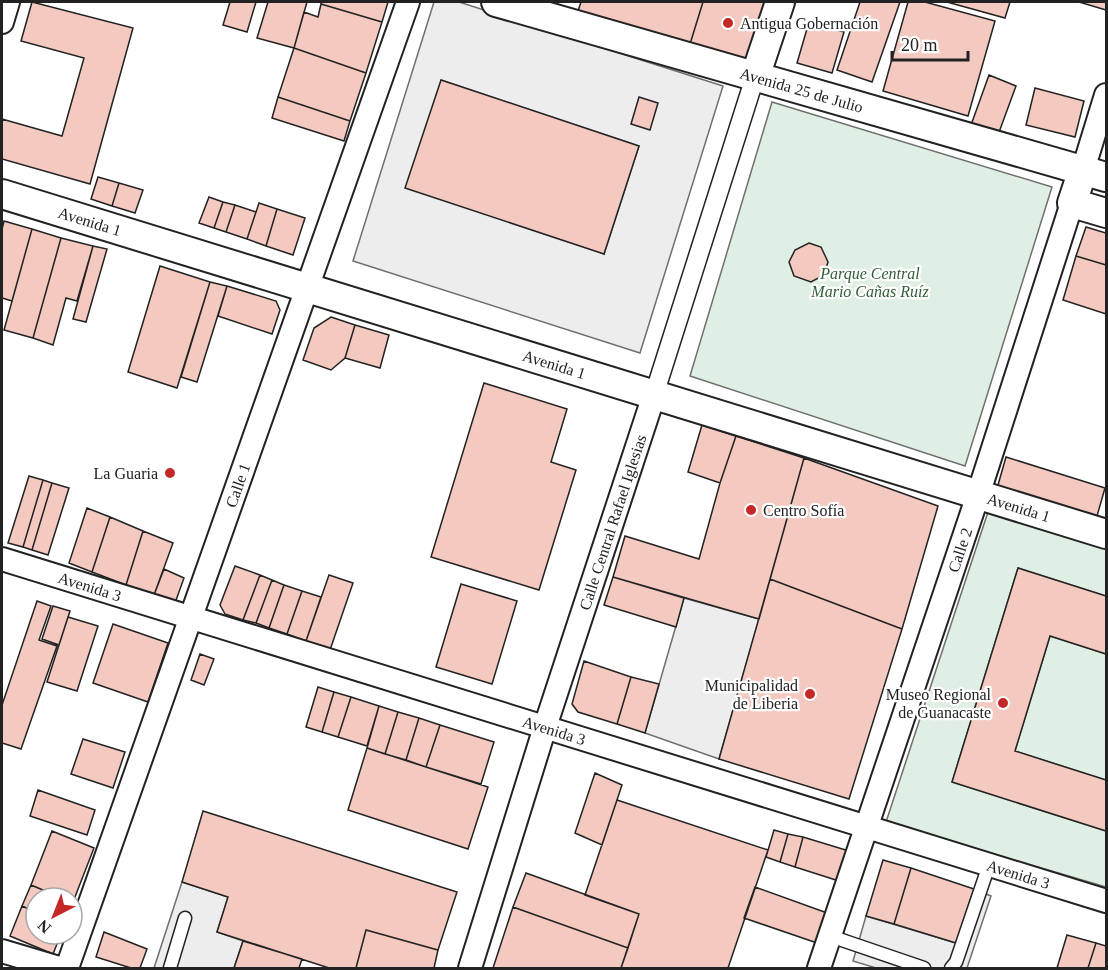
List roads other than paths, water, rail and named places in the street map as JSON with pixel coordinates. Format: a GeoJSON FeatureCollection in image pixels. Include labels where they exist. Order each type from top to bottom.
{"type":"FeatureCollection","features":[{"type":"Feature","properties":{"kind":"street"},"geometry":{"type":"LineString","coordinates":[[2,22],[8,2]]}},
{"type":"Feature","properties":{"kind":"street","name":"Calle 1"},"geometry":{"type":"LineString","coordinates":[[67,969],[408,2]]}},
{"type":"Feature","properties":{"kind":"street","name":"Avenida 25 de Julio"},"geometry":{"type":"LineString","coordinates":[[496,2],[1095,173]]}},
{"type":"Feature","properties":{"kind":"street"},"geometry":{"type":"LineString","coordinates":[[755,77],[780,2]]}},
{"type":"Feature","properties":{"kind":"street","name":"Calle Central Rafael Iglesias"},"geometry":{"type":"LineString","coordinates":[[470,969],[545,727],[755,77]]}},
{"type":"Feature","properties":{"kind":"street","name":"Calle 2"},"geometry":{"type":"LineString","coordinates":[[819,969],[978,495],[1072,203],[1095,173],[1107,95]]}},
{"type":"Feature","properties":{"kind":"street","name":"Avenida 1"},"geometry":{"type":"LineString","coordinates":[[2,194],[1107,534]]}},
{"type":"Feature","properties":{"kind":"street"},"geometry":{"type":"LineString","coordinates":[[1072,203],[1107,213]]}},
{"type":"Feature","properties":{"kind":"street","name":"Avenida 3"},"geometry":{"type":"LineString","coordinates":[[2,559],[1107,901]]}},
{"type":"Feature","properties":{"kind":"street"},"geometry":{"type":"LineString","coordinates":[[2,951],[59,969]]}},
{"type":"Feature","properties":{"kind":"lane"},"geometry":{"type":"LineString","coordinates":[[951,969],[956,962],[989,865]]}},
{"type":"Feature","properties":{"kind":"lane"},"geometry":{"type":"LineString","coordinates":[[170,969],[185,918]]}},
{"type":"Feature","properties":{"kind":"lane"},"geometry":{"type":"LineString","coordinates":[[830,936],[924,969]]}},
{"type":"Feature","properties":{"kind":"place","name":"Antigua Gobernación"},"geometry":{"type":"Point","coordinates":[728,23]}},
{"type":"Feature","properties":{"kind":"place","name":"La Guaria"},"geometry":{"type":"Point","coordinates":[170,473]}},
{"type":"Feature","properties":{"kind":"place","name":"Centro Sofía"},"geometry":{"type":"Point","coordinates":[751,510]}},
{"type":"Feature","properties":{"kind":"place","name":"Municipalidad de Liberia"},"geometry":{"type":"Point","coordinates":[810,694]}},
{"type":"Feature","properties":{"kind":"place","name":"Museo Regional de Guanacaste"},"geometry":{"type":"Point","coordinates":[1003,703]}},
{"type":"Feature","properties":{"kind":"park label","name":"Parque Central Mario Cañas Ruíz"},"geometry":{"type":"Point","coordinates":[870,282]}}]}
